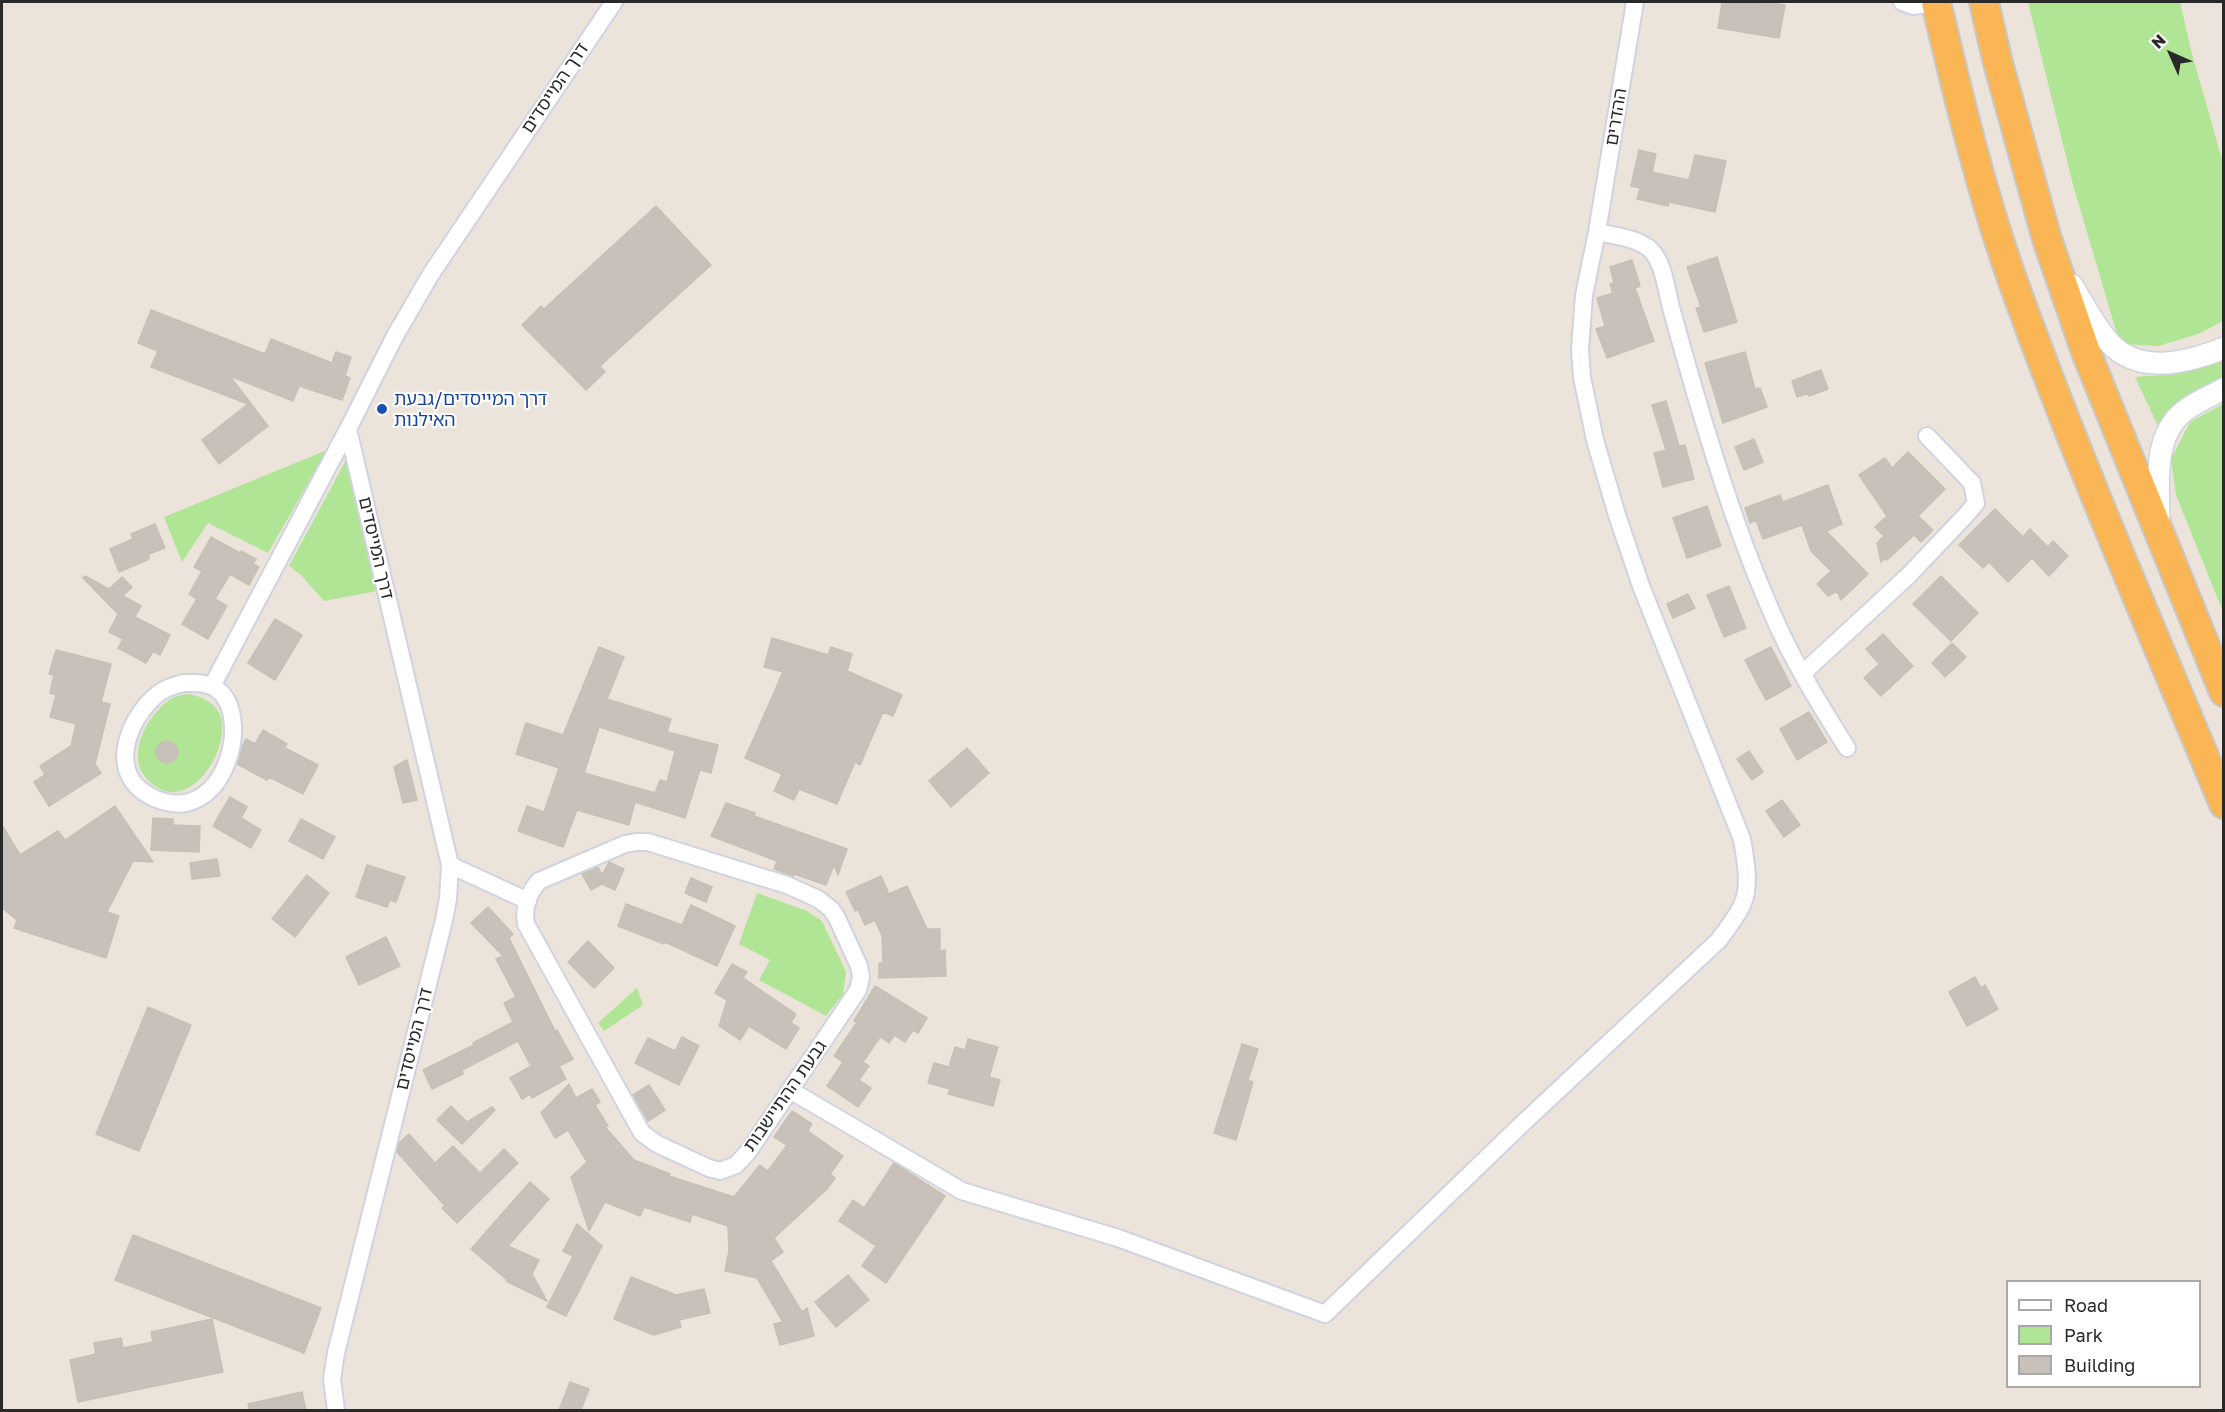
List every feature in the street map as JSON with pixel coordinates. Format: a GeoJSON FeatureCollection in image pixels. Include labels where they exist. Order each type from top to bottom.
{"type":"FeatureCollection","features":[{"type":"Feature","properties":{"kind":"highway"},"geometry":{"type":"LineString","coordinates":[[1936,2],[1967,133],[2015,289],[2073,439],[2223,804]]}},
{"type":"Feature","properties":{"kind":"highway"},"geometry":{"type":"LineString","coordinates":[[1984,2],[1997,59],[2051,250],[2086,352],[2223,692]]}},
{"type":"Feature","properties":{"kind":"street","name":"דרך המייסדים"},"geometry":{"type":"LineString","coordinates":[[336,1410],[332,1379],[336,1353],[444,920],[450,865],[348,429],[395,336],[431,274],[614,2]]}},
{"type":"Feature","properties":{"kind":"street","name":"ההדרים"},"geometry":{"type":"LineString","coordinates":[[790,1090],[962,1191],[1118,1238],[1325,1314],[1522,1124],[1719,940],[1736,917],[1745,898],[1746,859],[1734,818],[1641,586],[1595,440],[1582,377],[1580,350],[1584,295],[1597,232],[1635,2]]}},
{"type":"Feature","properties":{"kind":"street"},"geometry":{"type":"LineString","coordinates":[[1902,2],[1912,6],[1936,2]]}},
{"type":"Feature","properties":{"kind":"street"},"geometry":{"type":"LineString","coordinates":[[1597,232],[1636,241],[1655,255],[1663,274],[1722,482],[1753,568],[1803,674],[1847,748]]}},
{"type":"Feature","properties":{"kind":"street"},"geometry":{"type":"LineString","coordinates":[[2051,250],[2099,330],[2124,355],[2148,363],[2164,363],[2198,358],[2223,348]]}},
{"type":"Feature","properties":{"kind":"street"},"geometry":{"type":"LineString","coordinates":[[2159,534],[2158,472],[2163,443],[2168,430],[2174,420],[2185,410],[2223,389]]}},
{"type":"Feature","properties":{"kind":"street"},"geometry":{"type":"LineString","coordinates":[[212,686],[348,429]]}},
{"type":"Feature","properties":{"kind":"street"},"geometry":{"type":"LineString","coordinates":[[1803,674],[1908,576],[1976,503],[1972,483],[1927,435]]}},
{"type":"Feature","properties":{"kind":"street"},"geometry":{"type":"LineString","coordinates":[[191,683],[212,686],[226,698],[234,722],[229,754],[213,787],[203,797],[189,804],[173,805],[141,792],[132,782],[124,762],[125,747],[137,720],[154,698],[169,686],[191,683]]}},
{"type":"Feature","properties":{"kind":"street","name":"גבעת ההתיישבות"},"geometry":{"type":"LineString","coordinates":[[648,842],[787,885],[818,899],[831,909],[837,918],[859,966],[861,977],[858,990],[748,1152],[736,1165],[720,1171],[657,1144],[642,1133],[633,1121],[526,924],[524,909],[528,901],[533,888],[539,881],[625,844],[648,842]]}},
{"type":"Feature","properties":{"kind":"street"},"geometry":{"type":"LineString","coordinates":[[450,865],[528,901]]}},
{"type":"Feature","properties":{"kind":"green space"},"geometry":{"type":"Polygon","coordinates":[[[2028,2],[2180,2],[2192,54],[2223,163],[2223,321],[2198,334],[2158,346],[2120,344],[2073,185],[2028,2]]]}},
{"type":"Feature","properties":{"kind":"green space"},"geometry":{"type":"Polygon","coordinates":[[[2223,359],[2223,376],[2180,404],[2158,426],[2135,377],[2178,374],[2223,359]]]}},
{"type":"Feature","properties":{"kind":"green space"},"geometry":{"type":"Polygon","coordinates":[[[2223,404],[2223,612],[2176,495],[2171,459],[2190,422],[2223,404]]]}},
{"type":"Feature","properties":{"kind":"green space"},"geometry":{"type":"Polygon","coordinates":[[[327,450],[268,553],[208,523],[182,562],[164,517],[327,450]]]}},
{"type":"Feature","properties":{"kind":"green space"},"geometry":{"type":"Polygon","coordinates":[[[346,460],[377,591],[324,601],[302,576],[289,566],[346,460]]]}},
{"type":"Feature","properties":{"kind":"green space"},"geometry":{"type":"Polygon","coordinates":[[[189,694],[207,700],[217,709],[222,727],[220,743],[214,759],[192,786],[177,792],[162,790],[146,778],[140,769],[138,758],[142,736],[160,708],[173,698],[189,694]]]}},
{"type":"Feature","properties":{"kind":"green space"},"geometry":{"type":"Polygon","coordinates":[[[757,893],[807,911],[822,921],[846,972],[843,994],[826,1016],[759,980],[770,960],[739,944],[757,893]]]}},
{"type":"Feature","properties":{"kind":"green space"},"geometry":{"type":"Polygon","coordinates":[[[637,988],[643,1005],[604,1031],[598,1023],[637,988]]]}},
{"type":"Feature","properties":{"kind":"building"},"geometry":{"type":"Polygon","coordinates":[[[1722,2],[1765,2],[1785,5],[1779,38],[1718,28],[1722,2]]]}},
{"type":"Feature","properties":{"kind":"building"},"geometry":{"type":"Polygon","coordinates":[[[1639,150],[1656,154],[1652,172],[1689,180],[1695,155],[1726,161],[1715,212],[1669,202],[1668,206],[1637,199],[1640,188],[1631,186],[1639,150]]]}},
{"type":"Feature","properties":{"kind":"building"},"geometry":{"type":"Polygon","coordinates":[[[656,206],[711,265],[600,366],[605,372],[586,390],[522,325],[541,306],[544,309],[656,206]]]}},
{"type":"Feature","properties":{"kind":"building"},"geometry":{"type":"Polygon","coordinates":[[[1717,257],[1737,322],[1704,332],[1696,308],[1701,307],[1687,267],[1717,257]]]}},
{"type":"Feature","properties":{"kind":"building"},"geometry":{"type":"Polygon","coordinates":[[[1632,260],[1640,286],[1635,288],[1654,341],[1607,358],[1596,329],[1605,326],[1597,298],[1613,293],[1610,284],[1614,283],[1610,267],[1632,260]]]}},
{"type":"Feature","properties":{"kind":"building"},"geometry":{"type":"Polygon","coordinates":[[[151,310],[265,354],[271,339],[332,363],[336,352],[351,357],[345,376],[350,378],[342,400],[299,386],[293,401],[230,376],[268,426],[219,464],[202,440],[248,404],[151,367],[158,351],[138,343],[151,310]]]}},
{"type":"Feature","properties":{"kind":"building"},"geometry":{"type":"Polygon","coordinates":[[[1745,352],[1755,389],[1760,388],[1767,407],[1723,423],[1705,363],[1745,352]]]}},
{"type":"Feature","properties":{"kind":"building"},"geometry":{"type":"Polygon","coordinates":[[[1821,370],[1828,389],[1809,396],[1808,393],[1797,397],[1792,381],[1821,370]]]}},
{"type":"Feature","properties":{"kind":"building"},"geometry":{"type":"Polygon","coordinates":[[[1666,401],[1679,446],[1685,445],[1694,479],[1663,487],[1654,453],[1666,450],[1652,405],[1666,401]]]}},
{"type":"Feature","properties":{"kind":"building"},"geometry":{"type":"Polygon","coordinates":[[[1754,439],[1763,462],[1744,470],[1735,447],[1754,439]]]}},
{"type":"Feature","properties":{"kind":"building"},"geometry":{"type":"Polygon","coordinates":[[[1908,452],[1945,489],[1918,516],[1933,530],[1921,542],[1914,535],[1887,560],[1885,558],[1881,562],[1877,543],[1884,536],[1875,527],[1887,516],[1859,475],[1885,458],[1892,468],[1908,452]]]}},
{"type":"Feature","properties":{"kind":"building"},"geometry":{"type":"Polygon","coordinates":[[[1828,485],[1842,524],[1826,531],[1868,574],[1841,600],[1837,591],[1828,596],[1817,584],[1831,571],[1811,551],[1802,525],[1763,539],[1756,520],[1750,523],[1745,508],[1780,495],[1783,502],[1828,485]]]}},
{"type":"Feature","properties":{"kind":"building"},"geometry":{"type":"Polygon","coordinates":[[[1707,506],[1721,546],[1687,558],[1673,518],[1707,506]]]}},
{"type":"Feature","properties":{"kind":"building"},"geometry":{"type":"Polygon","coordinates":[[[1995,509],[2023,537],[2030,529],[2048,547],[2053,541],[2068,556],[2049,576],[2032,558],[2008,582],[1989,562],[1983,568],[1959,545],[1995,509]]]}},
{"type":"Feature","properties":{"kind":"building"},"geometry":{"type":"Polygon","coordinates":[[[155,524],[165,548],[149,554],[149,559],[119,572],[110,549],[133,539],[131,534],[155,524]]]}},
{"type":"Feature","properties":{"kind":"building"},"geometry":{"type":"Polygon","coordinates":[[[211,537],[256,559],[253,564],[259,567],[249,585],[230,574],[215,599],[227,606],[208,639],[182,624],[197,599],[189,594],[202,571],[194,567],[211,537]]]}},
{"type":"Feature","properties":{"kind":"building"},"geometry":{"type":"Polygon","coordinates":[[[85,576],[109,589],[122,577],[132,587],[123,596],[141,606],[135,617],[170,635],[160,655],[153,651],[146,663],[118,648],[123,639],[109,632],[118,614],[83,578],[85,576]]]}},
{"type":"Feature","properties":{"kind":"building"},"geometry":{"type":"Polygon","coordinates":[[[1941,576],[1978,613],[1951,641],[1913,604],[1941,576]]]}},
{"type":"Feature","properties":{"kind":"building"},"geometry":{"type":"Polygon","coordinates":[[[1729,586],[1746,628],[1724,637],[1707,595],[1729,586]]]}},
{"type":"Feature","properties":{"kind":"building"},"geometry":{"type":"Polygon","coordinates":[[[1688,594],[1695,608],[1673,618],[1667,604],[1688,594]]]}},
{"type":"Feature","properties":{"kind":"building"},"geometry":{"type":"Polygon","coordinates":[[[275,619],[302,635],[275,680],[248,663],[275,619]]]}},
{"type":"Feature","properties":{"kind":"building"},"geometry":{"type":"Polygon","coordinates":[[[1883,634],[1913,666],[1881,696],[1864,678],[1879,664],[1866,649],[1883,634]]]}},
{"type":"Feature","properties":{"kind":"building"},"geometry":{"type":"Polygon","coordinates":[[[772,638],[828,655],[831,647],[852,654],[847,671],[902,695],[893,716],[883,712],[860,765],[855,762],[837,804],[799,789],[794,800],[774,791],[782,774],[745,758],[783,672],[764,667],[772,638]]]}},
{"type":"Feature","properties":{"kind":"building"},"geometry":{"type":"Polygon","coordinates":[[[1952,643],[1966,657],[1945,677],[1932,663],[1952,643]]]}},
{"type":"Feature","properties":{"kind":"building"},"geometry":{"type":"Polygon","coordinates":[[[599,647],[624,657],[607,699],[671,719],[667,732],[718,745],[711,773],[700,770],[685,818],[635,802],[629,825],[577,810],[563,847],[518,831],[527,806],[544,812],[559,768],[516,754],[526,723],[563,735],[599,647]],[[599,727],[584,773],[655,793],[660,780],[667,782],[675,751],[599,727]]]}},
{"type":"Feature","properties":{"kind":"building"},"geometry":{"type":"Polygon","coordinates":[[[1771,647],[1791,686],[1766,700],[1745,660],[1771,647]]]}},
{"type":"Feature","properties":{"kind":"building"},"geometry":{"type":"Polygon","coordinates":[[[56,650],[111,664],[101,702],[110,704],[95,764],[101,773],[49,806],[34,782],[45,775],[40,766],[71,746],[76,724],[50,717],[56,695],[50,693],[54,675],[49,674],[56,650]]]}},
{"type":"Feature","properties":{"kind":"building"},"geometry":{"type":"Polygon","coordinates":[[[1809,712],[1827,742],[1797,760],[1780,729],[1809,712]]]}},
{"type":"Feature","properties":{"kind":"building"},"geometry":{"type":"Polygon","coordinates":[[[263,730],[287,744],[285,748],[318,765],[303,794],[269,777],[267,780],[237,764],[246,739],[255,744],[263,730]]]}},
{"type":"Feature","properties":{"kind":"building"},"geometry":{"type":"Polygon","coordinates":[[[167,741],[175,744],[178,752],[175,760],[167,763],[159,760],[156,752],[159,744],[167,741]]]}},
{"type":"Feature","properties":{"kind":"building"},"geometry":{"type":"Polygon","coordinates":[[[967,748],[989,773],[951,807],[929,781],[967,748]]]}},
{"type":"Feature","properties":{"kind":"building"},"geometry":{"type":"Polygon","coordinates":[[[1749,751],[1763,772],[1752,780],[1737,759],[1749,751]]]}},
{"type":"Feature","properties":{"kind":"building"},"geometry":{"type":"Polygon","coordinates":[[[407,760],[417,800],[403,803],[394,767],[407,760]]]}},
{"type":"Feature","properties":{"kind":"building"},"geometry":{"type":"Polygon","coordinates":[[[230,797],[247,807],[241,818],[261,830],[251,848],[213,826],[230,797]]]}},
{"type":"Feature","properties":{"kind":"building"},"geometry":{"type":"Polygon","coordinates":[[[1782,800],[1800,825],[1784,837],[1766,811],[1782,800]]]}},
{"type":"Feature","properties":{"kind":"building"},"geometry":{"type":"Polygon","coordinates":[[[726,803],[755,813],[754,816],[847,849],[838,875],[834,865],[826,885],[794,874],[793,876],[774,869],[777,861],[711,836],[726,803]]]}},
{"type":"Feature","properties":{"kind":"building"},"geometry":{"type":"Polygon","coordinates":[[[115,806],[153,862],[133,861],[107,912],[119,916],[106,958],[14,928],[17,920],[2,908],[2,825],[20,855],[58,831],[65,840],[115,806]]]}},
{"type":"Feature","properties":{"kind":"building"},"geometry":{"type":"Polygon","coordinates":[[[153,818],[173,819],[173,825],[200,826],[199,852],[151,850],[153,818]]]}},
{"type":"Feature","properties":{"kind":"building"},"geometry":{"type":"Polygon","coordinates":[[[301,819],[335,837],[323,859],[289,841],[301,819]]]}},
{"type":"Feature","properties":{"kind":"building"},"geometry":{"type":"Polygon","coordinates":[[[217,859],[220,876],[192,879],[190,863],[217,859]]]}},
{"type":"Feature","properties":{"kind":"building"},"geometry":{"type":"Polygon","coordinates":[[[609,862],[624,869],[615,890],[602,884],[591,890],[582,874],[598,867],[602,875],[609,862]]]}},
{"type":"Feature","properties":{"kind":"building"},"geometry":{"type":"Polygon","coordinates":[[[367,865],[405,877],[396,902],[390,900],[387,907],[356,897],[367,865]]]}},
{"type":"Feature","properties":{"kind":"building"},"geometry":{"type":"Polygon","coordinates":[[[307,875],[329,893],[295,937],[272,919],[307,875]]]}},
{"type":"Feature","properties":{"kind":"building"},"geometry":{"type":"Polygon","coordinates":[[[881,876],[889,894],[907,886],[927,929],[940,929],[940,951],[945,950],[946,976],[879,978],[879,963],[883,963],[882,936],[875,920],[865,925],[846,892],[881,876]]]}},
{"type":"Feature","properties":{"kind":"building"},"geometry":{"type":"Polygon","coordinates":[[[691,878],[712,887],[706,902],[685,893],[691,878]]]}},
{"type":"Feature","properties":{"kind":"building"},"geometry":{"type":"Polygon","coordinates":[[[626,904],[682,925],[691,905],[735,926],[717,966],[665,942],[664,944],[618,926],[626,904]]]}},
{"type":"Feature","properties":{"kind":"building"},"geometry":{"type":"Polygon","coordinates":[[[488,907],[513,934],[509,938],[555,1031],[557,1030],[573,1059],[559,1066],[566,1079],[532,1098],[530,1094],[522,1099],[510,1078],[531,1066],[518,1041],[462,1070],[463,1074],[432,1089],[423,1070],[474,1045],[473,1043],[513,1022],[504,1003],[516,997],[496,959],[503,956],[471,923],[488,907]]]}},
{"type":"Feature","properties":{"kind":"building"},"geometry":{"type":"Polygon","coordinates":[[[386,937],[400,966],[359,985],[346,957],[386,937]]]}},
{"type":"Feature","properties":{"kind":"building"},"geometry":{"type":"Polygon","coordinates":[[[588,941],[614,968],[594,988],[568,962],[588,941]]]}},
{"type":"Feature","properties":{"kind":"building"},"geometry":{"type":"Polygon","coordinates":[[[732,964],[747,972],[743,978],[796,1014],[791,1023],[799,1028],[786,1049],[749,1026],[740,1040],[719,1026],[727,1000],[715,993],[732,964]]]}},
{"type":"Feature","properties":{"kind":"building"},"geometry":{"type":"Polygon","coordinates":[[[1975,977],[1981,988],[1985,985],[1998,1009],[1967,1026],[1949,992],[1975,977]]]}},
{"type":"Feature","properties":{"kind":"building"},"geometry":{"type":"Polygon","coordinates":[[[875,986],[927,1018],[918,1033],[913,1030],[905,1042],[894,1035],[889,1043],[880,1037],[863,1062],[869,1066],[859,1080],[871,1088],[858,1107],[827,1086],[843,1062],[834,1056],[857,1022],[854,1021],[875,986]]]}},
{"type":"Feature","properties":{"kind":"building"},"geometry":{"type":"Polygon","coordinates":[[[148,1007],[191,1025],[139,1151],[96,1134],[148,1007]]]}},
{"type":"Feature","properties":{"kind":"building"},"geometry":{"type":"Polygon","coordinates":[[[682,1037],[699,1046],[679,1085],[635,1063],[648,1038],[675,1051],[682,1037]]]}},
{"type":"Feature","properties":{"kind":"building"},"geometry":{"type":"Polygon","coordinates":[[[968,1039],[998,1047],[989,1077],[1000,1080],[993,1106],[948,1094],[950,1089],[928,1083],[934,1063],[949,1067],[955,1047],[965,1050],[968,1039]]]}},
{"type":"Feature","properties":{"kind":"building"},"geometry":{"type":"Polygon","coordinates":[[[1242,1044],[1258,1049],[1248,1080],[1253,1082],[1236,1140],[1214,1133],[1242,1044]]]}},
{"type":"Feature","properties":{"kind":"building"},"geometry":{"type":"Polygon","coordinates":[[[569,1084],[576,1098],[592,1089],[600,1102],[595,1105],[608,1126],[605,1127],[634,1160],[670,1174],[669,1176],[734,1197],[760,1165],[768,1171],[787,1145],[774,1137],[792,1111],[812,1124],[808,1131],[843,1156],[830,1174],[835,1178],[827,1189],[774,1238],[783,1252],[771,1261],[802,1312],[807,1308],[814,1336],[780,1345],[774,1324],[783,1322],[757,1278],[725,1271],[729,1250],[728,1226],[692,1214],[690,1222],[644,1207],[640,1216],[605,1202],[589,1231],[571,1177],[587,1162],[568,1130],[555,1138],[541,1113],[569,1084]]]}},
{"type":"Feature","properties":{"kind":"building"},"geometry":{"type":"Polygon","coordinates":[[[649,1085],[665,1110],[648,1121],[633,1095],[649,1085]]]}},
{"type":"Feature","properties":{"kind":"building"},"geometry":{"type":"Polygon","coordinates":[[[451,1106],[467,1122],[492,1107],[495,1110],[462,1144],[437,1120],[451,1106]]]}},
{"type":"Feature","properties":{"kind":"building"},"geometry":{"type":"Polygon","coordinates":[[[409,1134],[435,1163],[453,1146],[480,1173],[504,1149],[518,1163],[457,1223],[442,1208],[445,1206],[397,1152],[399,1143],[409,1134]]]}},
{"type":"Feature","properties":{"kind":"building"},"geometry":{"type":"Polygon","coordinates":[[[894,1163],[945,1196],[886,1283],[862,1266],[876,1246],[839,1221],[853,1200],[864,1208],[894,1163]]]}},
{"type":"Feature","properties":{"kind":"building"},"geometry":{"type":"Polygon","coordinates":[[[530,1182],[549,1199],[508,1246],[539,1260],[532,1274],[547,1301],[506,1281],[471,1249],[530,1182]]]}},
{"type":"Feature","properties":{"kind":"building"},"geometry":{"type":"Polygon","coordinates":[[[577,1224],[602,1246],[566,1316],[547,1307],[573,1256],[563,1251],[577,1224]]]}},
{"type":"Feature","properties":{"kind":"building"},"geometry":{"type":"Polygon","coordinates":[[[133,1235],[321,1308],[304,1353],[115,1280],[133,1235]]]}},
{"type":"Feature","properties":{"kind":"building"},"geometry":{"type":"Polygon","coordinates":[[[848,1275],[869,1300],[836,1327],[815,1302],[848,1275]]]}},
{"type":"Feature","properties":{"kind":"building"},"geometry":{"type":"Polygon","coordinates":[[[631,1277],[676,1295],[704,1289],[710,1313],[679,1320],[681,1327],[654,1335],[614,1319],[631,1277]]]}},
{"type":"Feature","properties":{"kind":"building"},"geometry":{"type":"Polygon","coordinates":[[[212,1319],[223,1372],[78,1402],[70,1360],[96,1354],[94,1343],[121,1338],[123,1348],[153,1342],[151,1332],[212,1319]]]}},
{"type":"Feature","properties":{"kind":"building"},"geometry":{"type":"Polygon","coordinates":[[[570,1382],[589,1389],[581,1410],[559,1410],[570,1382]]]}},
{"type":"Feature","properties":{"kind":"building"},"geometry":{"type":"Polygon","coordinates":[[[302,1392],[306,1410],[249,1410],[248,1404],[302,1392]]]}},
{"type":"Feature","properties":{"kind":"place","name":"דרך המייסדים/גבעת האילנות"},"geometry":{"type":"Point","coordinates":[382,409]}}]}
